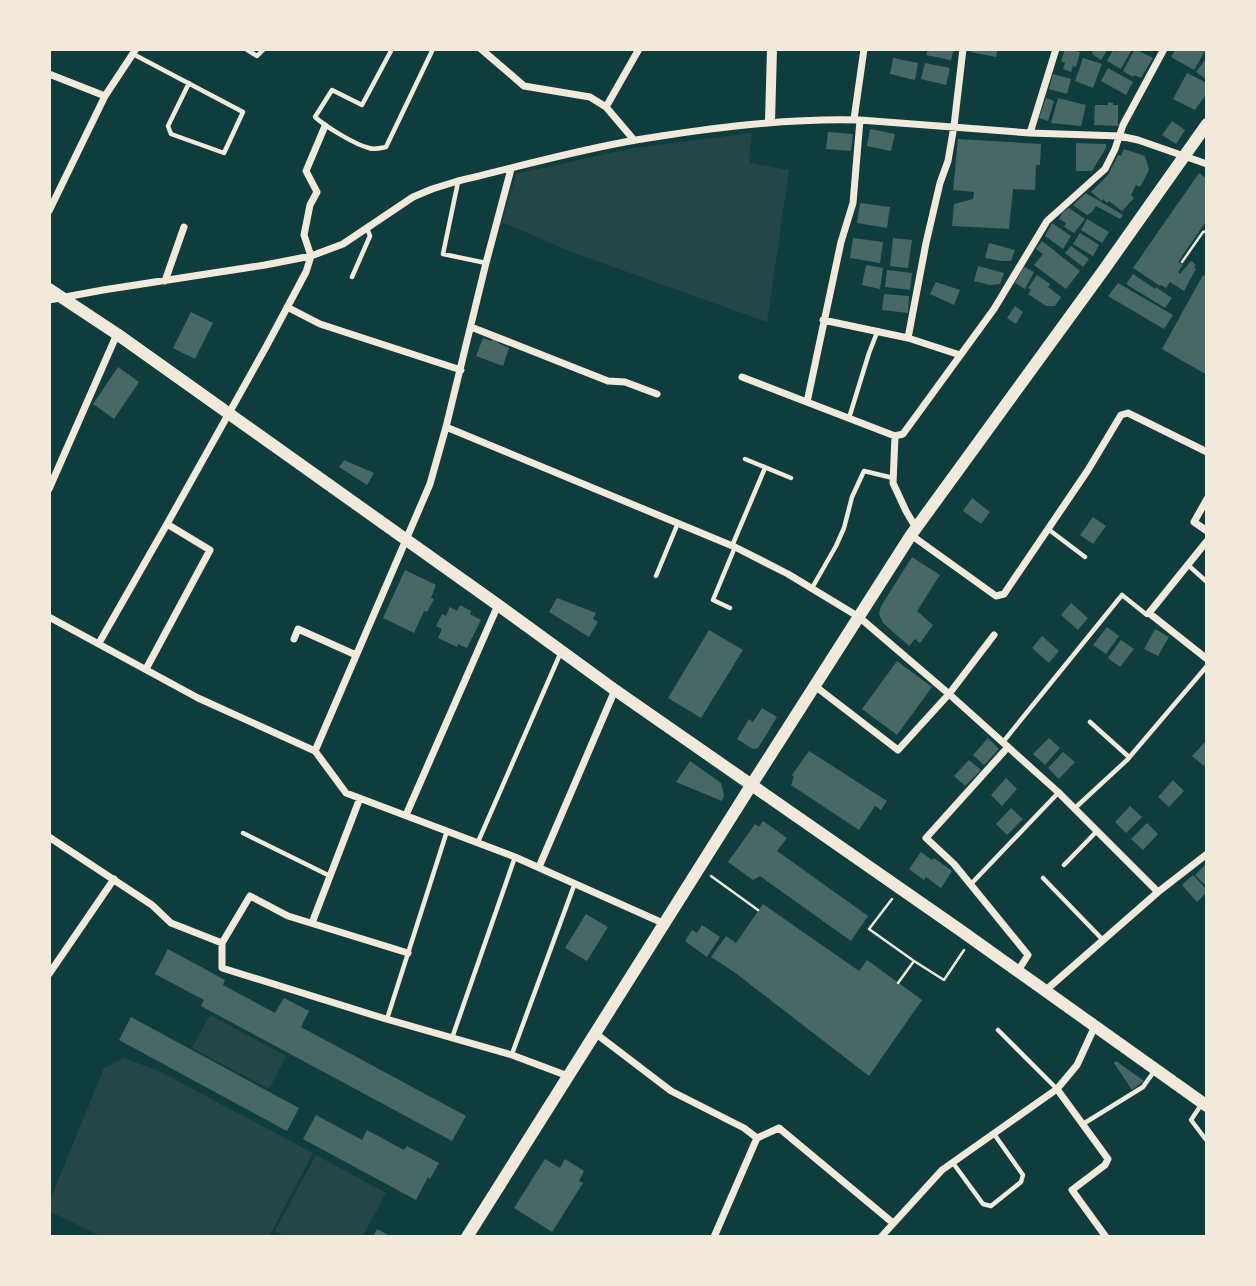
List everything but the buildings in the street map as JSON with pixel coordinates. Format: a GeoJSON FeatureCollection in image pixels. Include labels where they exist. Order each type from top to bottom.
{"type":"FeatureCollection","features":[{"type":"Feature","properties":{"kind":"main road"},"geometry":{"type":"LineString","coordinates":[[467,1237],[914,532],[1207,124]]}},
{"type":"Feature","properties":{"kind":"main road"},"geometry":{"type":"LineString","coordinates":[[49,289],[56,299],[117,334],[615,690],[1046,990],[1205,1105]]}},
{"type":"Feature","properties":{"kind":"street"},"geometry":{"type":"LineString","coordinates":[[481,49],[524,86],[590,97],[606,107],[635,140]]}},
{"type":"Feature","properties":{"kind":"street"},"geometry":{"type":"LineString","coordinates":[[606,107],[639,49]]}},
{"type":"Feature","properties":{"kind":"street"},"geometry":{"type":"LineString","coordinates":[[770,121],[772,49]]}},
{"type":"Feature","properties":{"kind":"street"},"geometry":{"type":"LineString","coordinates":[[807,402],[841,242],[853,203],[864,49]]}},
{"type":"Feature","properties":{"kind":"street"},"geometry":{"type":"LineString","coordinates":[[908,338],[926,243],[954,126],[963,49]]}},
{"type":"Feature","properties":{"kind":"street"},"geometry":{"type":"LineString","coordinates":[[1030,132],[1056,49]]}},
{"type":"Feature","properties":{"kind":"street"},"geometry":{"type":"LineString","coordinates":[[743,377],[895,436],[903,434],[994,309],[1047,221],[1105,169],[1123,125],[1163,51],[1153,49]]}},
{"type":"Feature","properties":{"kind":"street"},"geometry":{"type":"LineString","coordinates":[[49,211],[105,96],[135,52]]}},
{"type":"Feature","properties":{"kind":"street"},"geometry":{"type":"LineString","coordinates":[[49,74],[105,96]]}},
{"type":"Feature","properties":{"kind":"street"},"geometry":{"type":"LineString","coordinates":[[56,299],[311,256],[343,244],[413,197],[458,181],[635,140],[770,121],[857,119],[1120,136],[1207,164]]}},
{"type":"Feature","properties":{"kind":"street"},"geometry":{"type":"LineString","coordinates":[[99,643],[306,272],[311,256],[304,235],[310,205],[317,192],[306,171],[325,126]]}},
{"type":"Feature","properties":{"kind":"street"},"geometry":{"type":"LineString","coordinates":[[314,751],[430,484],[510,169]]}},
{"type":"Feature","properties":{"kind":"street"},"geometry":{"type":"LineString","coordinates":[[165,281],[184,227]]}},
{"type":"Feature","properties":{"kind":"street"},"geometry":{"type":"LineString","coordinates":[[287,307],[320,324],[461,370]]}},
{"type":"Feature","properties":{"kind":"street"},"geometry":{"type":"LineString","coordinates":[[824,320],[878,330],[960,355]]}},
{"type":"Feature","properties":{"kind":"street"},"geometry":{"type":"LineString","coordinates":[[471,327],[608,381],[625,382],[657,394]]}},
{"type":"Feature","properties":{"kind":"street"},"geometry":{"type":"LineString","coordinates":[[49,489],[117,334]]}},
{"type":"Feature","properties":{"kind":"street"},"geometry":{"type":"LineString","coordinates":[[895,436],[893,483],[914,532],[996,596],[1004,594],[1088,470],[1121,415],[1128,413],[1207,452]]}},
{"type":"Feature","properties":{"kind":"street"},"geometry":{"type":"LineString","coordinates":[[446,427],[733,547],[788,574],[859,617],[1058,792],[1158,892]]}},
{"type":"Feature","properties":{"kind":"street"},"geometry":{"type":"LineString","coordinates":[[1207,499],[1194,522],[1207,531]]}},
{"type":"Feature","properties":{"kind":"street"},"geometry":{"type":"LineString","coordinates":[[146,669],[210,550],[167,524]]}},
{"type":"Feature","properties":{"kind":"street"},"geometry":{"type":"LineString","coordinates":[[1207,541],[1149,613],[1207,659]]}},
{"type":"Feature","properties":{"kind":"street"},"geometry":{"type":"LineString","coordinates":[[406,816],[498,605]]}},
{"type":"Feature","properties":{"kind":"street"},"geometry":{"type":"LineString","coordinates":[[49,617],[198,698],[314,751],[346,793],[515,857],[665,924]]}},
{"type":"Feature","properties":{"kind":"street"},"geometry":{"type":"LineString","coordinates":[[294,639],[298,629],[356,655]]}},
{"type":"Feature","properties":{"kind":"street"},"geometry":{"type":"LineString","coordinates":[[815,686],[898,750],[949,694],[994,635]]}},
{"type":"Feature","properties":{"kind":"street"},"geometry":{"type":"LineString","coordinates":[[538,867],[615,690]]}},
{"type":"Feature","properties":{"kind":"street"},"geometry":{"type":"LineString","coordinates":[[1005,744],[926,838],[954,864],[1028,955],[1018,971]]}},
{"type":"Feature","properties":{"kind":"street"},"geometry":{"type":"LineString","coordinates":[[312,923],[360,798]]}},
{"type":"Feature","properties":{"kind":"street"},"geometry":{"type":"LineString","coordinates":[[49,837],[152,905],[171,923],[222,943]]}},
{"type":"Feature","properties":{"kind":"street"},"geometry":{"type":"LineString","coordinates":[[1046,990],[1158,892],[1207,854]]}},
{"type":"Feature","properties":{"kind":"street"},"geometry":{"type":"LineString","coordinates":[[49,974],[114,879]]}},
{"type":"Feature","properties":{"kind":"street"},"geometry":{"type":"LineString","coordinates":[[408,953],[288,916],[250,896],[222,943],[222,968],[386,1020],[512,1055],[568,1076]]}},
{"type":"Feature","properties":{"kind":"street"},"geometry":{"type":"LineString","coordinates":[[881,1237],[942,1170],[1057,1090],[1077,1065],[1096,1026]]}},
{"type":"Feature","properties":{"kind":"street"},"geometry":{"type":"LineString","coordinates":[[595,1033],[671,1091],[744,1128],[757,1138]]}},
{"type":"Feature","properties":{"kind":"street"},"geometry":{"type":"LineString","coordinates":[[1057,1090],[1108,1159],[1072,1190],[1106,1237]]}},
{"type":"Feature","properties":{"kind":"street"},"geometry":{"type":"LineString","coordinates":[[714,1237],[757,1138],[779,1128],[893,1223]]}},
{"type":"Feature","properties":{"kind":"lane"},"geometry":{"type":"LineString","coordinates":[[246,49],[257,56],[264,49]]}},
{"type":"Feature","properties":{"kind":"lane"},"geometry":{"type":"LineString","coordinates":[[392,49],[362,105],[332,90],[316,117],[325,126],[369,148],[386,147],[433,49]]}},
{"type":"Feature","properties":{"kind":"lane"},"geometry":{"type":"LineString","coordinates":[[135,52],[243,111],[224,153],[171,134],[168,126],[189,83]]}},
{"type":"Feature","properties":{"kind":"lane"},"geometry":{"type":"LineString","coordinates":[[458,181],[443,254],[485,263]]}},
{"type":"Feature","properties":{"kind":"lane"},"geometry":{"type":"LineString","coordinates":[[352,278],[370,236],[367,228]]}},
{"type":"Feature","properties":{"kind":"lane"},"geometry":{"type":"LineString","coordinates":[[849,418],[878,330]]}},
{"type":"Feature","properties":{"kind":"lane"},"geometry":{"type":"LineString","coordinates":[[745,459],[791,478]]}},
{"type":"Feature","properties":{"kind":"lane"},"geometry":{"type":"LineString","coordinates":[[730,608],[713,600],[765,468]]}},
{"type":"Feature","properties":{"kind":"lane"},"geometry":{"type":"LineString","coordinates":[[811,588],[836,547],[852,497],[864,471],[893,478]]}},
{"type":"Feature","properties":{"kind":"lane"},"geometry":{"type":"LineString","coordinates":[[656,576],[679,523]]}},
{"type":"Feature","properties":{"kind":"lane"},"geometry":{"type":"LineString","coordinates":[[1048,529],[1085,557]]}},
{"type":"Feature","properties":{"kind":"lane"},"geometry":{"type":"LineString","coordinates":[[1188,565],[1207,582]]}},
{"type":"Feature","properties":{"kind":"lane"},"geometry":{"type":"LineString","coordinates":[[1005,744],[1122,596],[1147,615],[1149,613]]}},
{"type":"Feature","properties":{"kind":"lane"},"geometry":{"type":"LineString","coordinates":[[478,842],[561,651]]}},
{"type":"Feature","properties":{"kind":"lane"},"geometry":{"type":"LineString","coordinates":[[1075,808],[1129,757],[1207,666]]}},
{"type":"Feature","properties":{"kind":"lane"},"geometry":{"type":"LineString","coordinates":[[1090,722],[1129,757]]}},
{"type":"Feature","properties":{"kind":"lane"},"geometry":{"type":"LineString","coordinates":[[971,884],[1058,792]]}},
{"type":"Feature","properties":{"kind":"lane"},"geometry":{"type":"LineString","coordinates":[[386,1020],[447,831]]}},
{"type":"Feature","properties":{"kind":"lane"},"geometry":{"type":"LineString","coordinates":[[1064,865],[1097,831]]}},
{"type":"Feature","properties":{"kind":"lane"},"geometry":{"type":"LineString","coordinates":[[243,833],[330,877]]}},
{"type":"Feature","properties":{"kind":"lane"},"geometry":{"type":"LineString","coordinates":[[452,1038],[515,857]]}},
{"type":"Feature","properties":{"kind":"lane"},"geometry":{"type":"LineString","coordinates":[[1043,878],[1103,940]]}},
{"type":"Feature","properties":{"kind":"lane"},"geometry":{"type":"LineString","coordinates":[[512,1055],[576,883]]}},
{"type":"Feature","properties":{"kind":"lane"},"geometry":{"type":"LineString","coordinates":[[999,1030],[1057,1090]]}},
{"type":"Feature","properties":{"kind":"lane"},"geometry":{"type":"LineString","coordinates":[[1083,1124],[1143,1087],[1155,1069]]}},
{"type":"Feature","properties":{"kind":"lane"},"geometry":{"type":"LineString","coordinates":[[1205,1105],[1191,1120],[1207,1141]]}},
{"type":"Feature","properties":{"kind":"lane"},"geometry":{"type":"LineString","coordinates":[[953,1163],[983,1204],[991,1206],[1021,1182],[1023,1175],[994,1134]]}},
{"type":"Feature","properties":{"kind":"path"},"geometry":{"type":"LineString","coordinates":[[1182,262],[1203,232],[1207,232]]}},
{"type":"Feature","properties":{"kind":"path"},"geometry":{"type":"LineString","coordinates":[[709,874],[758,910]]}},
{"type":"Feature","properties":{"kind":"path"},"geometry":{"type":"LineString","coordinates":[[892,899],[869,929],[914,961],[944,980],[964,950]]}},
{"type":"Feature","properties":{"kind":"path"},"geometry":{"type":"LineString","coordinates":[[898,982],[914,961]]}},
{"type":"Feature","properties":{"kind":"shaded area"},"geometry":{"type":"Polygon","coordinates":[[[752,133],[749,163],[789,170],[767,322],[569,251],[502,222],[516,174],[633,148],[752,133]]]}},
{"type":"Feature","properties":{"kind":"shaded area"},"geometry":{"type":"Polygon","coordinates":[[[210,1015],[286,1056],[269,1089],[192,1048],[210,1015]]]}},
{"type":"Feature","properties":{"kind":"shaded area"},"geometry":{"type":"Polygon","coordinates":[[[124,1058],[159,1071],[313,1153],[269,1237],[103,1237],[49,1211],[49,1203],[104,1068],[124,1058]]]}},
{"type":"Feature","properties":{"kind":"shaded area"},"geometry":{"type":"Polygon","coordinates":[[[316,1155],[386,1193],[362,1237],[287,1237],[275,1231],[316,1155]]]}}]}
